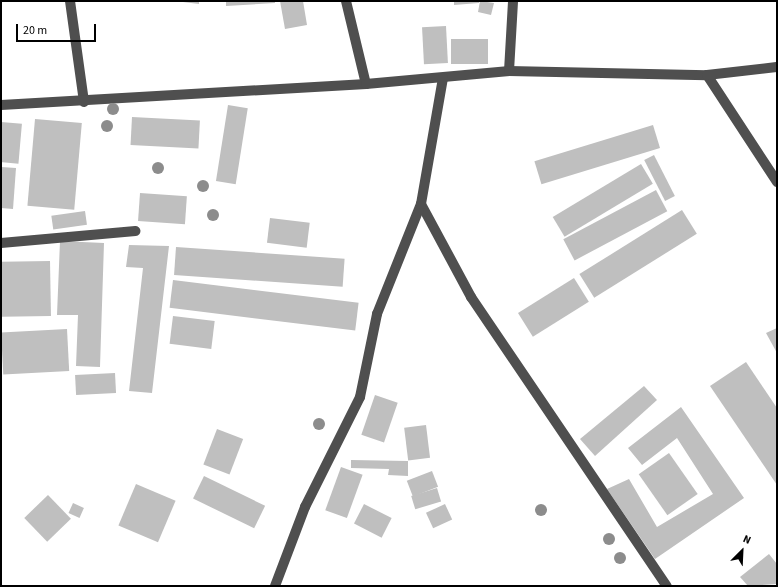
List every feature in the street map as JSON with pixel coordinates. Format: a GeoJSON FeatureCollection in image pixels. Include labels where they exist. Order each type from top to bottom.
{"type":"FeatureCollection","features":[{"type":"Feature","properties":{"kind":"street"},"geometry":{"type":"LineString","coordinates":[[70,1],[84,102]]}},
{"type":"Feature","properties":{"kind":"street"},"geometry":{"type":"LineString","coordinates":[[346,1],[366,84]]}},
{"type":"Feature","properties":{"kind":"street"},"geometry":{"type":"LineString","coordinates":[[509,71],[513,1]]}},
{"type":"Feature","properties":{"kind":"street"},"geometry":{"type":"LineString","coordinates":[[1,105],[84,102],[366,84],[509,71],[707,75],[777,67]]}},
{"type":"Feature","properties":{"kind":"street"},"geometry":{"type":"LineString","coordinates":[[707,75],[777,182]]}},
{"type":"Feature","properties":{"kind":"street"},"geometry":{"type":"LineString","coordinates":[[276,586],[305,507],[360,396],[375,321],[421,204],[443,78]]}},
{"type":"Feature","properties":{"kind":"street"},"geometry":{"type":"LineString","coordinates":[[421,204],[471,297],[667,586]]}},
{"type":"Feature","properties":{"kind":"street"},"geometry":{"type":"LineString","coordinates":[[1,243],[135,231]]}},
{"type":"Feature","properties":{"kind":"building"},"geometry":{"type":"Polygon","coordinates":[[[175,1],[199,1],[199,4],[175,1]]]}},
{"type":"Feature","properties":{"kind":"building"},"geometry":{"type":"Polygon","coordinates":[[[226,1],[275,1],[275,3],[226,6],[226,1]]]}},
{"type":"Feature","properties":{"kind":"building"},"geometry":{"type":"Polygon","coordinates":[[[280,1],[303,1],[307,25],[285,29],[280,1]]]}},
{"type":"Feature","properties":{"kind":"building"},"geometry":{"type":"Polygon","coordinates":[[[454,1],[479,1],[479,3],[454,5],[454,1]]]}},
{"type":"Feature","properties":{"kind":"building"},"geometry":{"type":"Polygon","coordinates":[[[480,1],[494,3],[491,15],[478,12],[480,1]]]}},
{"type":"Feature","properties":{"kind":"building"},"geometry":{"type":"Polygon","coordinates":[[[446,26],[448,63],[424,64],[422,27],[446,26]]]}},
{"type":"Feature","properties":{"kind":"building"},"geometry":{"type":"Polygon","coordinates":[[[451,39],[488,39],[488,64],[451,64],[451,39]]]}},
{"type":"Feature","properties":{"kind":"building"},"geometry":{"type":"Polygon","coordinates":[[[228,105],[248,108],[236,184],[216,181],[228,105]]]}},
{"type":"Feature","properties":{"kind":"building"},"geometry":{"type":"Polygon","coordinates":[[[132,117],[200,121],[198,149],[131,145],[132,117]]]}},
{"type":"Feature","properties":{"kind":"building"},"geometry":{"type":"Polygon","coordinates":[[[35,119],[82,123],[74,210],[27,206],[35,119]]]}},
{"type":"Feature","properties":{"kind":"building"},"geometry":{"type":"Polygon","coordinates":[[[1,122],[22,124],[18,164],[1,162],[1,122]]]}},
{"type":"Feature","properties":{"kind":"building"},"geometry":{"type":"Polygon","coordinates":[[[653,125],[660,148],[541,184],[534,161],[653,125]]]}},
{"type":"Feature","properties":{"kind":"building"},"geometry":{"type":"Polygon","coordinates":[[[654,155],[675,196],[665,201],[644,160],[654,155]]]}},
{"type":"Feature","properties":{"kind":"building"},"geometry":{"type":"Polygon","coordinates":[[[641,164],[653,184],[565,237],[553,217],[641,164]]]}},
{"type":"Feature","properties":{"kind":"building"},"geometry":{"type":"Polygon","coordinates":[[[1,167],[16,168],[13,209],[1,208],[1,167]]]}},
{"type":"Feature","properties":{"kind":"building"},"geometry":{"type":"Polygon","coordinates":[[[656,190],[667,211],[575,260],[563,239],[656,190]]]}},
{"type":"Feature","properties":{"kind":"building"},"geometry":{"type":"Polygon","coordinates":[[[140,193],[187,196],[185,224],[138,221],[140,193]]]}},
{"type":"Feature","properties":{"kind":"building"},"geometry":{"type":"Polygon","coordinates":[[[682,210],[697,234],[594,298],[579,274],[682,210]]]}},
{"type":"Feature","properties":{"kind":"building"},"geometry":{"type":"Polygon","coordinates":[[[85,211],[87,225],[53,230],[51,216],[85,211]]]}},
{"type":"Feature","properties":{"kind":"building"},"geometry":{"type":"Polygon","coordinates":[[[270,218],[310,223],[307,248],[267,243],[270,218]]]}},
{"type":"Feature","properties":{"kind":"building"},"geometry":{"type":"Polygon","coordinates":[[[60,241],[104,243],[100,367],[76,366],[78,315],[57,315],[60,241]]]}},
{"type":"Feature","properties":{"kind":"building"},"geometry":{"type":"Polygon","coordinates":[[[129,245],[169,246],[152,393],[129,391],[143,268],[126,267],[129,245]]]}},
{"type":"Feature","properties":{"kind":"building"},"geometry":{"type":"Polygon","coordinates":[[[176,247],[345,259],[343,287],[174,275],[176,247]]]}},
{"type":"Feature","properties":{"kind":"building"},"geometry":{"type":"Polygon","coordinates":[[[50,261],[51,316],[2,317],[1,262],[50,261]]]}},
{"type":"Feature","properties":{"kind":"building"},"geometry":{"type":"Polygon","coordinates":[[[574,278],[589,302],[533,337],[518,313],[574,278]]]}},
{"type":"Feature","properties":{"kind":"building"},"geometry":{"type":"Polygon","coordinates":[[[173,280],[359,303],[355,331],[170,308],[173,280]]]}},
{"type":"Feature","properties":{"kind":"building"},"geometry":{"type":"Polygon","coordinates":[[[173,316],[215,321],[211,349],[170,344],[173,316]]]}},
{"type":"Feature","properties":{"kind":"building"},"geometry":{"type":"Polygon","coordinates":[[[777,328],[777,353],[766,333],[777,328]]]}},
{"type":"Feature","properties":{"kind":"building"},"geometry":{"type":"Polygon","coordinates":[[[67,329],[69,371],[3,374],[1,332],[67,329]]]}},
{"type":"Feature","properties":{"kind":"building"},"geometry":{"type":"Polygon","coordinates":[[[746,362],[777,408],[777,485],[710,386],[746,362]]]}},
{"type":"Feature","properties":{"kind":"building"},"geometry":{"type":"Polygon","coordinates":[[[115,373],[116,393],[76,395],[75,375],[115,373]]]}},
{"type":"Feature","properties":{"kind":"building"},"geometry":{"type":"Polygon","coordinates":[[[644,386],[657,400],[595,456],[580,439],[644,386]]]}},
{"type":"Feature","properties":{"kind":"building"},"geometry":{"type":"Polygon","coordinates":[[[375,395],[398,403],[384,443],[361,435],[375,395]]]}},
{"type":"Feature","properties":{"kind":"building"},"geometry":{"type":"Polygon","coordinates":[[[681,407],[744,498],[655,559],[607,489],[629,479],[657,527],[713,494],[677,438],[642,465],[628,448],[681,407]]]}},
{"type":"Feature","properties":{"kind":"building"},"geometry":{"type":"Polygon","coordinates":[[[426,425],[430,458],[408,460],[404,428],[426,425]]]}},
{"type":"Feature","properties":{"kind":"building"},"geometry":{"type":"Polygon","coordinates":[[[217,429],[243,439],[230,475],[203,464],[217,429]]]}},
{"type":"Feature","properties":{"kind":"building"},"geometry":{"type":"Polygon","coordinates":[[[669,453],[698,494],[667,515],[639,474],[669,453]]]}},
{"type":"Feature","properties":{"kind":"building"},"geometry":{"type":"Polygon","coordinates":[[[351,460],[408,461],[408,476],[388,475],[389,469],[351,468],[351,460]]]}},
{"type":"Feature","properties":{"kind":"building"},"geometry":{"type":"Polygon","coordinates":[[[341,467],[363,475],[347,518],[325,510],[341,467]]]}},
{"type":"Feature","properties":{"kind":"building"},"geometry":{"type":"Polygon","coordinates":[[[432,471],[438,487],[413,497],[407,481],[432,471]]]}},
{"type":"Feature","properties":{"kind":"building"},"geometry":{"type":"Polygon","coordinates":[[[204,476],[265,506],[254,528],[193,498],[204,476]]]}},
{"type":"Feature","properties":{"kind":"building"},"geometry":{"type":"Polygon","coordinates":[[[136,484],[176,501],[158,542],[118,525],[136,484]]]}},
{"type":"Feature","properties":{"kind":"building"},"geometry":{"type":"Polygon","coordinates":[[[437,488],[441,501],[415,509],[411,496],[437,488]]]}},
{"type":"Feature","properties":{"kind":"building"},"geometry":{"type":"Polygon","coordinates":[[[48,495],[71,519],[47,542],[24,518],[48,495]]]}},
{"type":"Feature","properties":{"kind":"building"},"geometry":{"type":"Polygon","coordinates":[[[73,503],[84,508],[79,518],[69,513],[73,503]]]}},
{"type":"Feature","properties":{"kind":"building"},"geometry":{"type":"Polygon","coordinates":[[[364,504],[392,518],[382,538],[354,524],[364,504]]]}},
{"type":"Feature","properties":{"kind":"building"},"geometry":{"type":"Polygon","coordinates":[[[445,504],[452,519],[433,528],[426,513],[445,504]]]}},
{"type":"Feature","properties":{"kind":"building"},"geometry":{"type":"Polygon","coordinates":[[[769,554],[777,564],[777,584],[748,586],[740,577],[769,554]]]}}]}
